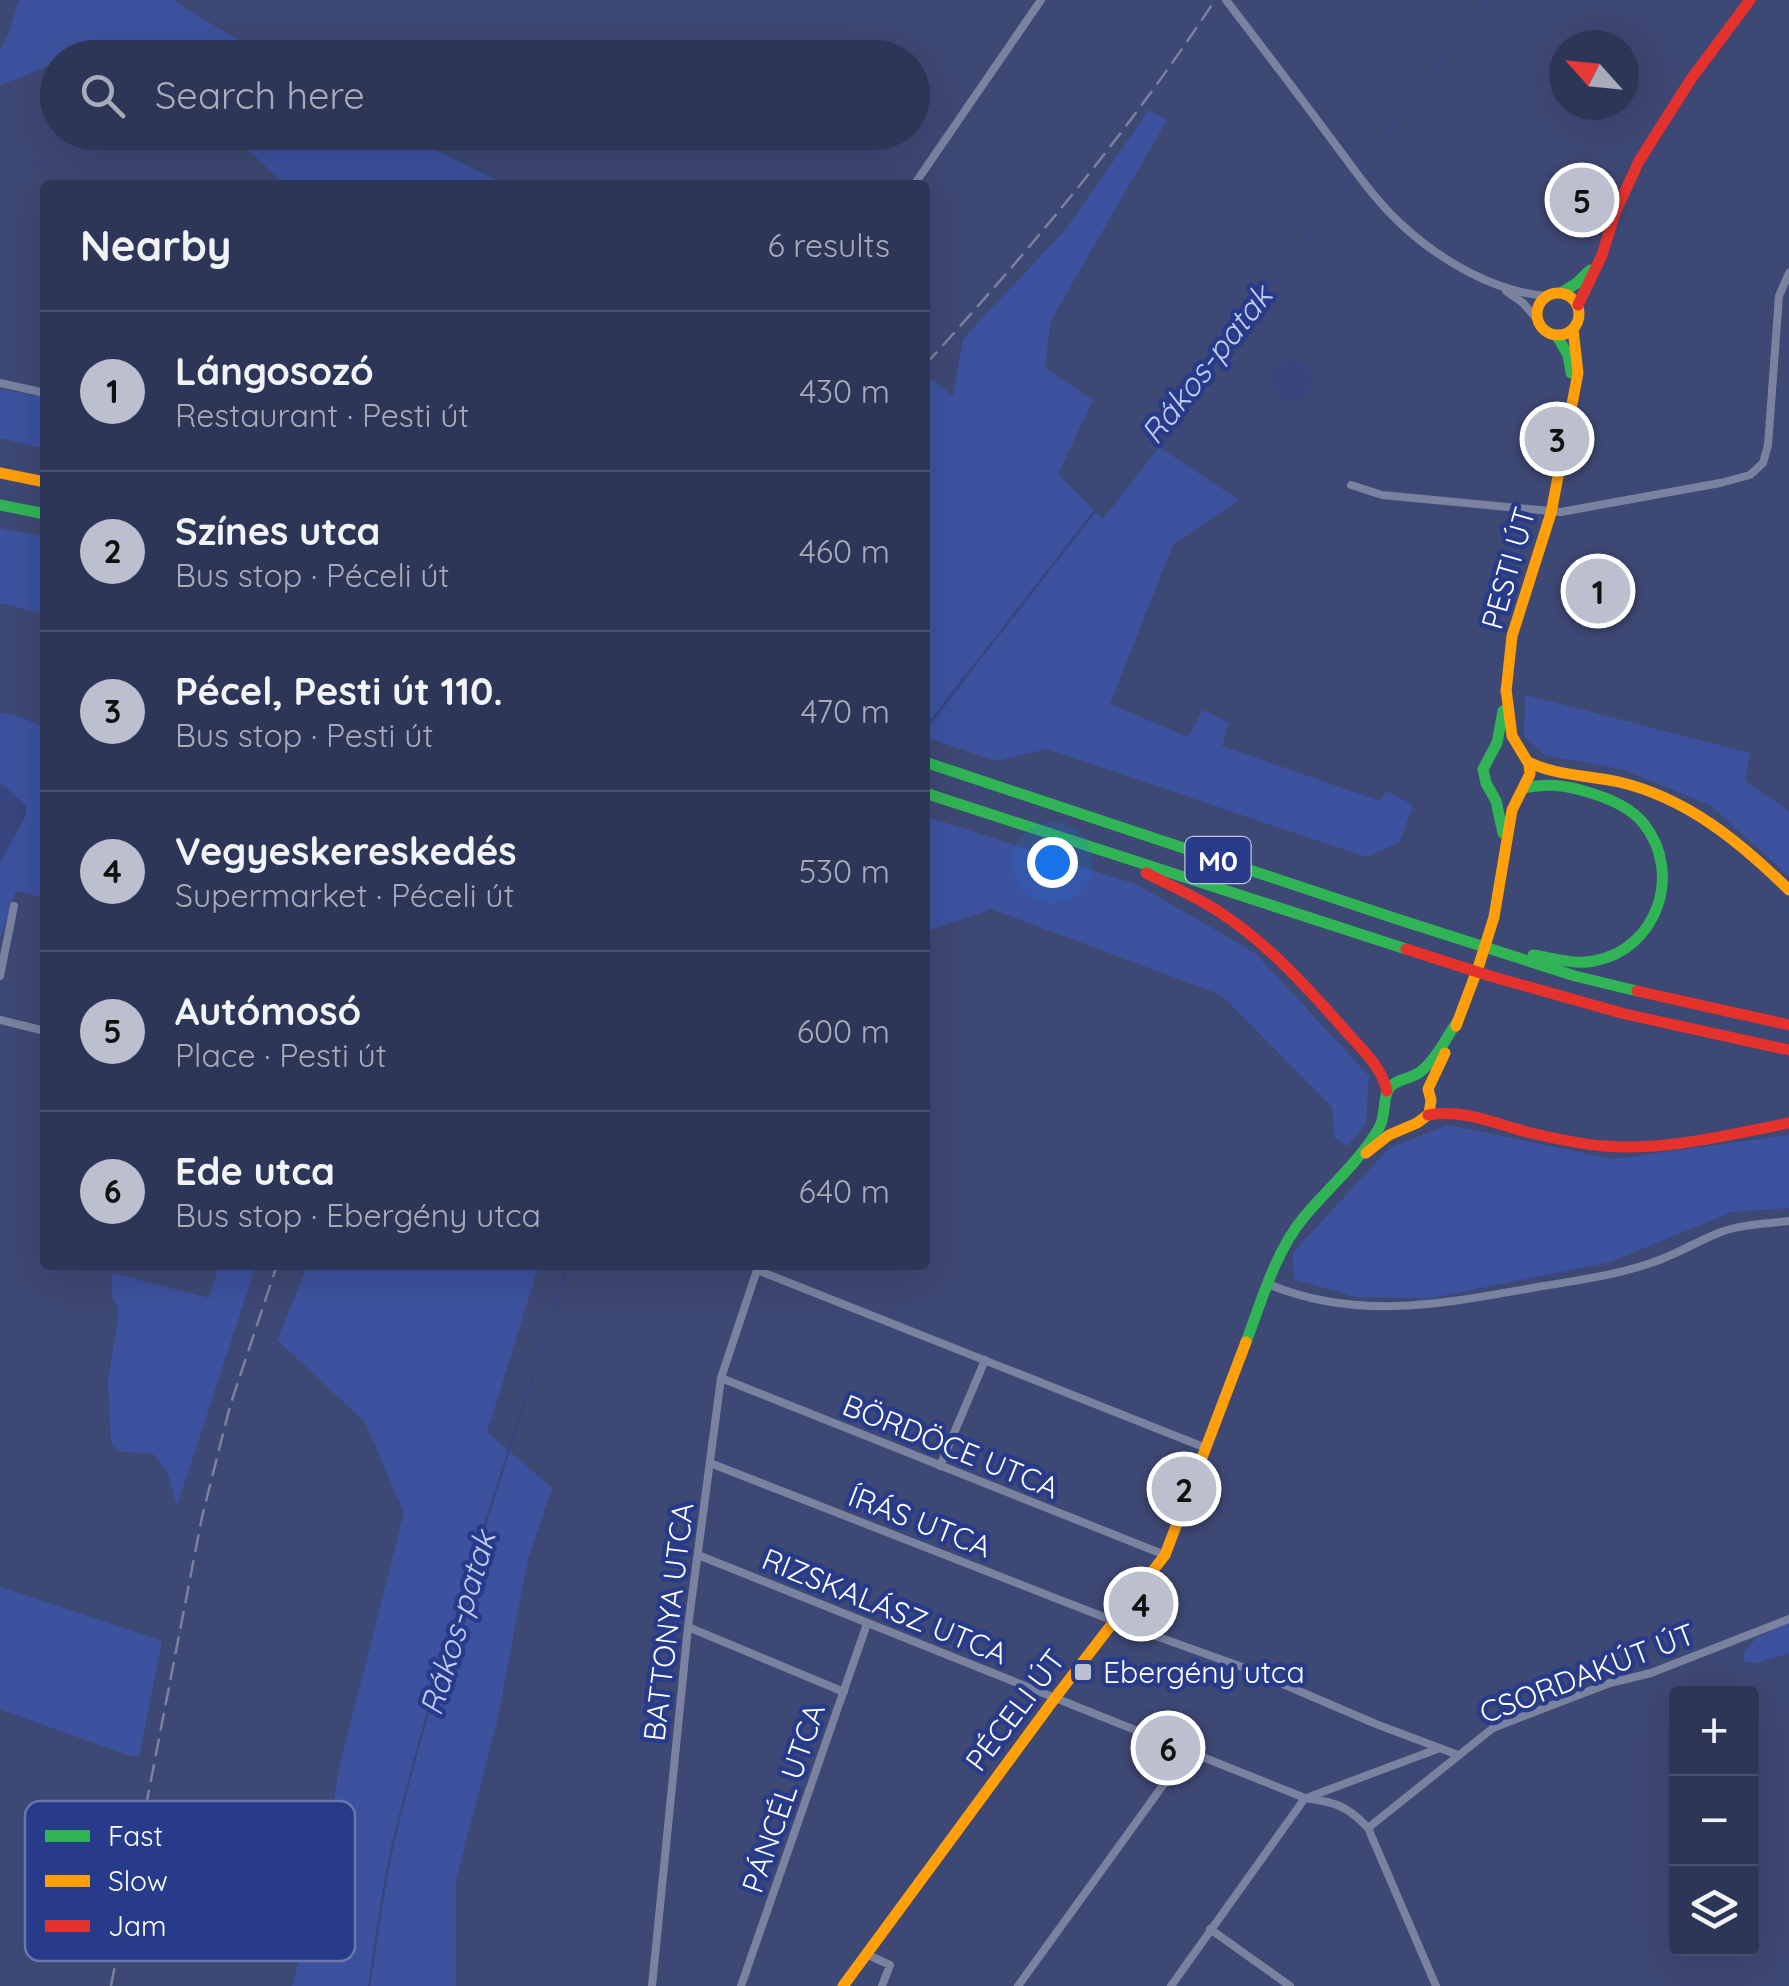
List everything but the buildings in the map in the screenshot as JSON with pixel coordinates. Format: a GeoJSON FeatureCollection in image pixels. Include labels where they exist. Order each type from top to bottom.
{"type":"FeatureCollection","features":[{"type":"Feature","properties":{"kind":"main road"},"geometry":{"type":"LineString","coordinates":[[1602,255],[1586,275],[1539,306],[1538,319],[1545,331],[1564,335],[1579,320],[1578,305],[1602,255],[1615,213],[1639,160],[1691,79],[1750,0]]}},
{"type":"Feature","properties":{"kind":"main road"},"geometry":{"type":"LineString","coordinates":[[1555,294],[1568,295],[1578,305]]}},
{"type":"Feature","properties":{"kind":"main road","name":"PESTI ÚT"},"geometry":{"type":"LineString","coordinates":[[1506,688],[1520,606],[1551,512],[1578,372],[1573,329]]}},
{"type":"Feature","properties":{"kind":"main road","name":"PESTI ÚT"},"geometry":{"type":"LineString","coordinates":[[1557,336],[1570,364],[1571,403]]}},
{"type":"Feature","properties":{"kind":"main road"},"geometry":{"type":"LineString","coordinates":[[0,473],[40,481]]}},
{"type":"Feature","properties":{"kind":"main road"},"geometry":{"type":"LineString","coordinates":[[0,505],[40,513]]}},
{"type":"Feature","properties":{"kind":"main road"},"geometry":{"type":"LineString","coordinates":[[1504,842],[1499,809],[1483,769],[1500,735],[1506,688]]}},
{"type":"Feature","properties":{"kind":"main road"},"geometry":{"type":"LineString","coordinates":[[1428,1089],[1471,989],[1494,917],[1504,842],[1514,804],[1530,776],[1512,736],[1506,688]]}},
{"type":"Feature","properties":{"kind":"main road"},"geometry":{"type":"LineString","coordinates":[[1493,753],[1506,748],[1554,772],[1622,783],[1675,802],[1739,842],[1789,890]]}},
{"type":"Feature","properties":{"kind":"main road","name":"M0"},"geometry":{"type":"LineString","coordinates":[[930,764],[1575,976],[1712,1010],[1789,1024]]}},
{"type":"Feature","properties":{"kind":"main road"},"geometry":{"type":"LineString","coordinates":[[1478,946],[1594,961],[1623,952],[1644,934],[1662,900],[1664,874],[1658,846],[1631,811],[1580,789],[1540,784],[1508,796],[1492,790]]}},
{"type":"Feature","properties":{"kind":"main road","name":"M0"},"geometry":{"type":"LineString","coordinates":[[930,795],[1566,998],[1789,1050]]}},
{"type":"Feature","properties":{"kind":"main road"},"geometry":{"type":"LineString","coordinates":[[1092,848],[1196,898],[1256,939],[1292,971],[1346,1031],[1380,1071],[1388,1091]]}},
{"type":"Feature","properties":{"kind":"main road"},"geometry":{"type":"LineString","coordinates":[[1348,1169],[1376,1134],[1386,1110],[1388,1091],[1433,1058],[1458,1022]]}},
{"type":"Feature","properties":{"kind":"main road"},"geometry":{"type":"LineString","coordinates":[[1410,1078],[1428,1089],[1432,1102],[1428,1115]]}},
{"type":"Feature","properties":{"kind":"main road"},"geometry":{"type":"LineString","coordinates":[[1386,1110],[1394,1121],[1408,1126]]}},
{"type":"Feature","properties":{"kind":"main road"},"geometry":{"type":"LineString","coordinates":[[1348,1169],[1388,1136],[1436,1112],[1608,1146],[1652,1146],[1789,1123]]}},
{"type":"Feature","properties":{"kind":"main road","name":"PÉCELI ÚT"},"geometry":{"type":"LineString","coordinates":[[843,1986],[1165,1555],[1279,1256],[1312,1206],[1348,1169]]}},
{"type":"Feature","properties":{"kind":"street"},"geometry":{"type":"LineString","coordinates":[[917,180],[1041,0]]}},
{"type":"Feature","properties":{"kind":"street"},"geometry":{"type":"LineString","coordinates":[[1226,0],[1370,190],[1418,239],[1494,282],[1528,294],[1555,294]]}},
{"type":"Feature","properties":{"kind":"street"},"geometry":{"type":"LineString","coordinates":[[1350,484],[1382,495],[1551,512],[1720,483],[1756,472],[1763,463],[1769,438],[1779,296],[1789,273]]}},
{"type":"Feature","properties":{"kind":"street"},"geometry":{"type":"LineString","coordinates":[[1494,282],[1538,319]]}},
{"type":"Feature","properties":{"kind":"street"},"geometry":{"type":"LineString","coordinates":[[0,383],[40,391]]}},
{"type":"Feature","properties":{"kind":"street"},"geometry":{"type":"LineString","coordinates":[[0,976],[14,906]]}},
{"type":"Feature","properties":{"kind":"street"},"geometry":{"type":"LineString","coordinates":[[0,1020],[40,1029]]}},
{"type":"Feature","properties":{"kind":"street"},"geometry":{"type":"LineString","coordinates":[[1268,1284],[1345,1306],[1445,1303],[1621,1272],[1656,1262],[1747,1224],[1789,1221]]}},
{"type":"Feature","properties":{"kind":"street","name":"BATTONYA UTCA"},"geometry":{"type":"LineString","coordinates":[[652,1986],[688,1627],[722,1378],[757,1270],[985,1360]]}},
{"type":"Feature","properties":{"kind":"street"},"geometry":{"type":"LineString","coordinates":[[940,1466],[985,1360],[1206,1448]]}},
{"type":"Feature","properties":{"kind":"street","name":"BÖRDÖCE UTCA"},"geometry":{"type":"LineString","coordinates":[[722,1378],[1165,1555]]}},
{"type":"Feature","properties":{"kind":"street","name":"ÍRÁS UTCA"},"geometry":{"type":"LineString","coordinates":[[710,1462],[1114,1621],[1246,1668],[1458,1755]]}},
{"type":"Feature","properties":{"kind":"street","name":"RIZSKALÁSZ UTCA"},"geometry":{"type":"LineString","coordinates":[[698,1556],[1055,1698]]}},
{"type":"Feature","properties":{"kind":"street","name":"CSORDAKÚT ÚT"},"geometry":{"type":"LineString","coordinates":[[1368,1828],[1494,1728],[1789,1619]]}},
{"type":"Feature","properties":{"kind":"street","name":"PÁNCÉL UTCA"},"geometry":{"type":"LineString","coordinates":[[741,1986],[867,1624]]}},
{"type":"Feature","properties":{"kind":"street"},"geometry":{"type":"LineString","coordinates":[[688,1627],[844,1692]]}},
{"type":"Feature","properties":{"kind":"street"},"geometry":{"type":"LineString","coordinates":[[1055,1698],[1305,1798],[1352,1810],[1368,1828],[1436,1986]]}},
{"type":"Feature","properties":{"kind":"street"},"geometry":{"type":"LineString","coordinates":[[1171,1986],[1305,1798],[1440,1748]]}},
{"type":"Feature","properties":{"kind":"street"},"geometry":{"type":"LineString","coordinates":[[1018,1986],[1186,1752]]}},
{"type":"Feature","properties":{"kind":"street"},"geometry":{"type":"LineString","coordinates":[[1210,1929],[1290,1986]]}},
{"type":"Feature","properties":{"kind":"street"},"geometry":{"type":"LineString","coordinates":[[866,1954],[890,1965],[882,1986]]}},
{"type":"Feature","properties":{"kind":"shaded area"},"geometry":{"type":"Polygon","coordinates":[[[19,0],[173,0],[238,40],[40,40],[40,69],[0,85],[0,50],[19,0]]]}},
{"type":"Feature","properties":{"kind":"shaded area"},"geometry":{"type":"Polygon","coordinates":[[[1149,110],[1167,120],[1051,320],[1045,368],[1093,400],[1058,474],[1103,519],[1159,447],[1239,500],[1173,545],[1110,704],[1188,737],[1203,710],[1229,723],[1222,746],[1380,801],[1386,791],[1413,805],[1400,842],[1366,857],[1047,749],[996,761],[930,739],[930,381],[932,379],[953,396],[963,339],[1066,229],[1149,110]]]}},
{"type":"Feature","properties":{"kind":"shaded area"},"geometry":{"type":"Polygon","coordinates":[[[248,150],[435,150],[498,180],[281,180],[248,150]]]}},
{"type":"Feature","properties":{"kind":"shaded area"},"geometry":{"type":"Polygon","coordinates":[[[1292,360],[1306,366],[1312,380],[1306,394],[1292,400],[1278,394],[1272,380],[1278,366],[1292,360]]]}},
{"type":"Feature","properties":{"kind":"shaded area"},"geometry":{"type":"Polygon","coordinates":[[[0,389],[40,396],[40,448],[0,438],[0,389]]]}},
{"type":"Feature","properties":{"kind":"shaded area"},"geometry":{"type":"Polygon","coordinates":[[[0,528],[40,536],[40,613],[0,603],[0,528]]]}},
{"type":"Feature","properties":{"kind":"shaded area"},"geometry":{"type":"Polygon","coordinates":[[[1525,695],[1750,753],[1745,781],[1789,811],[1789,876],[1710,805],[1625,770],[1545,755],[1524,736],[1525,695]]]}},
{"type":"Feature","properties":{"kind":"shaded area"},"geometry":{"type":"Polygon","coordinates":[[[0,713],[40,725],[40,897],[16,891],[0,940],[0,860],[25,817],[26,806],[0,783],[0,713]]]}},
{"type":"Feature","properties":{"kind":"shaded area"},"geometry":{"type":"Polygon","coordinates":[[[0,782],[26,806],[25,817],[0,863],[0,782]]]}},
{"type":"Feature","properties":{"kind":"shaded area"},"geometry":{"type":"Polygon","coordinates":[[[930,818],[1138,885],[1255,953],[1369,1076],[1366,1124],[1347,1146],[1334,1137],[1332,1107],[1221,995],[991,909],[930,930],[930,818]]]}},
{"type":"Feature","properties":{"kind":"shaded area"},"geometry":{"type":"Polygon","coordinates":[[[1448,1125],[1613,1159],[1789,1135],[1789,1208],[1732,1212],[1610,1262],[1431,1298],[1356,1297],[1294,1279],[1292,1254],[1389,1148],[1448,1125]]]}},
{"type":"Feature","properties":{"kind":"shaded area"},"geometry":{"type":"Polygon","coordinates":[[[217,1270],[254,1270],[177,1506],[167,1471],[153,1454],[125,1452],[111,1443],[108,1381],[118,1318],[112,1296],[112,1273],[209,1298],[217,1270]]]}},
{"type":"Feature","properties":{"kind":"shaded area"},"geometry":{"type":"Polygon","coordinates":[[[306,1270],[537,1270],[487,1432],[552,1488],[528,1559],[497,1722],[456,1880],[456,1986],[292,1986],[299,1961],[355,1961],[355,1801],[334,1801],[404,1513],[365,1422],[277,1340],[306,1270]]]}},
{"type":"Feature","properties":{"kind":"shaded area"},"geometry":{"type":"Polygon","coordinates":[[[0,1587],[162,1641],[139,1757],[0,1709],[0,1587]]]}},
{"type":"Feature","properties":{"kind":"shaded area"},"geometry":{"type":"Polygon","coordinates":[[[1789,1622],[1789,1653],[1757,1663],[1744,1662],[1744,1653],[1756,1638],[1789,1622]]]}},
{"type":"Feature","properties":{"kind":"waterway","name":"Rákos-patak"},"geometry":{"type":"LineString","coordinates":[[1359,172],[1488,0]]}},
{"type":"Feature","properties":{"kind":"waterway","name":"Rákos-patak"},"geometry":{"type":"LineString","coordinates":[[930,723],[1354,178]]}},
{"type":"Feature","properties":{"kind":"waterway","name":"Rákos-patak"},"geometry":{"type":"LineString","coordinates":[[369,1986],[391,1854],[414,1763],[455,1620],[566,1270]]}},
{"type":"Feature","properties":{"kind":"railway"},"geometry":{"type":"LineString","coordinates":[[930,359],[1077,188],[1215,0]]}},
{"type":"Feature","properties":{"kind":"railway"},"geometry":{"type":"LineString","coordinates":[[147,1801],[202,1517],[230,1406],[275,1270]]}},
{"type":"Feature","properties":{"kind":"railway"},"geometry":{"type":"LineString","coordinates":[[111,1986],[116,1961]]}},
{"type":"Feature","properties":{"kind":"traffic: fast"},"geometry":{"type":"LineString","coordinates":[[1561,293],[1590,270]]}},
{"type":"Feature","properties":{"kind":"traffic: fast"},"geometry":{"type":"LineString","coordinates":[[1557,336],[1568,355],[1571,373]]}},
{"type":"Feature","properties":{"kind":"traffic: fast"},"geometry":{"type":"LineString","coordinates":[[0,505],[40,513]]}},
{"type":"Feature","properties":{"kind":"traffic: fast"},"geometry":{"type":"LineString","coordinates":[[1503,711],[1497,743],[1483,769],[1503,833]]}},
{"type":"Feature","properties":{"kind":"traffic: fast"},"geometry":{"type":"LineString","coordinates":[[930,764],[1397,919],[1575,976],[1637,991]]}},
{"type":"Feature","properties":{"kind":"traffic: fast"},"geometry":{"type":"LineString","coordinates":[[1524,788],[1569,787],[1625,807],[1644,824],[1662,865],[1657,907],[1634,942],[1616,954],[1594,961],[1571,962],[1533,955]]}},
{"type":"Feature","properties":{"kind":"traffic: fast"},"geometry":{"type":"LineString","coordinates":[[930,795],[1406,949]]}},
{"type":"Feature","properties":{"kind":"traffic: fast"},"geometry":{"type":"LineString","coordinates":[[1246,1342],[1270,1277],[1294,1231],[1371,1140],[1381,1123],[1389,1089],[1426,1067],[1457,1022]]}},
{"type":"Feature","properties":{"kind":"traffic: slow"},"geometry":{"type":"LineString","coordinates":[[1558,293],[1573,299],[1579,314],[1573,329],[1558,335],[1543,329],[1537,314],[1543,299],[1558,293]]}},
{"type":"Feature","properties":{"kind":"traffic: slow"},"geometry":{"type":"LineString","coordinates":[[1506,692],[1512,636],[1551,513],[1578,373],[1573,329]]}},
{"type":"Feature","properties":{"kind":"traffic: slow"},"geometry":{"type":"LineString","coordinates":[[0,473],[40,481]]}},
{"type":"Feature","properties":{"kind":"traffic: slow"},"geometry":{"type":"LineString","coordinates":[[1456,1026],[1494,917],[1512,810],[1530,774],[1529,764],[1512,736],[1506,689]]}},
{"type":"Feature","properties":{"kind":"traffic: slow"},"geometry":{"type":"LineString","coordinates":[[1528,762],[1561,773],[1619,782],[1667,799],[1732,839],[1789,890]]}},
{"type":"Feature","properties":{"kind":"traffic: slow"},"geometry":{"type":"LineString","coordinates":[[1366,1153],[1389,1135],[1429,1114],[1428,1089],[1445,1053]]}},
{"type":"Feature","properties":{"kind":"traffic: slow"},"geometry":{"type":"LineString","coordinates":[[843,1986],[1165,1555],[1246,1342]]}},
{"type":"Feature","properties":{"kind":"traffic: jam"},"geometry":{"type":"LineString","coordinates":[[1578,305],[1639,161],[1691,79],[1750,0]]}},
{"type":"Feature","properties":{"kind":"traffic: jam"},"geometry":{"type":"LineString","coordinates":[[1146,873],[1212,907],[1271,952],[1369,1057],[1387,1091]]}},
{"type":"Feature","properties":{"kind":"traffic: jam"},"geometry":{"type":"LineString","coordinates":[[1406,949],[1625,1014],[1789,1050]]}},
{"type":"Feature","properties":{"kind":"traffic: jam"},"geometry":{"type":"LineString","coordinates":[[1637,991],[1789,1025]]}},
{"type":"Feature","properties":{"kind":"traffic: jam"},"geometry":{"type":"LineString","coordinates":[[1428,1115],[1466,1115],[1565,1140],[1627,1147],[1697,1141],[1789,1123]]}},
{"type":"Feature","properties":{"kind":"place","name":"Autómosó"},"geometry":{"type":"Point","coordinates":[1582,200]}},
{"type":"Feature","properties":{"kind":"place","name":"Pécel, Pesti út 110."},"geometry":{"type":"Point","coordinates":[1557,439]}},
{"type":"Feature","properties":{"kind":"place","name":"Lángosozó"},"geometry":{"type":"Point","coordinates":[1598,591]}},
{"type":"Feature","properties":{"kind":"place","name":"Színes utca"},"geometry":{"type":"Point","coordinates":[1184,1489]}},
{"type":"Feature","properties":{"kind":"place","name":"Vegyeskereskedés"},"geometry":{"type":"Point","coordinates":[1141,1604]}},
{"type":"Feature","properties":{"kind":"place","name":"Ebergény utca"},"geometry":{"type":"Point","coordinates":[1083,1672]}},
{"type":"Feature","properties":{"kind":"place","name":"Ede utca"},"geometry":{"type":"Point","coordinates":[1168,1748]}}]}
